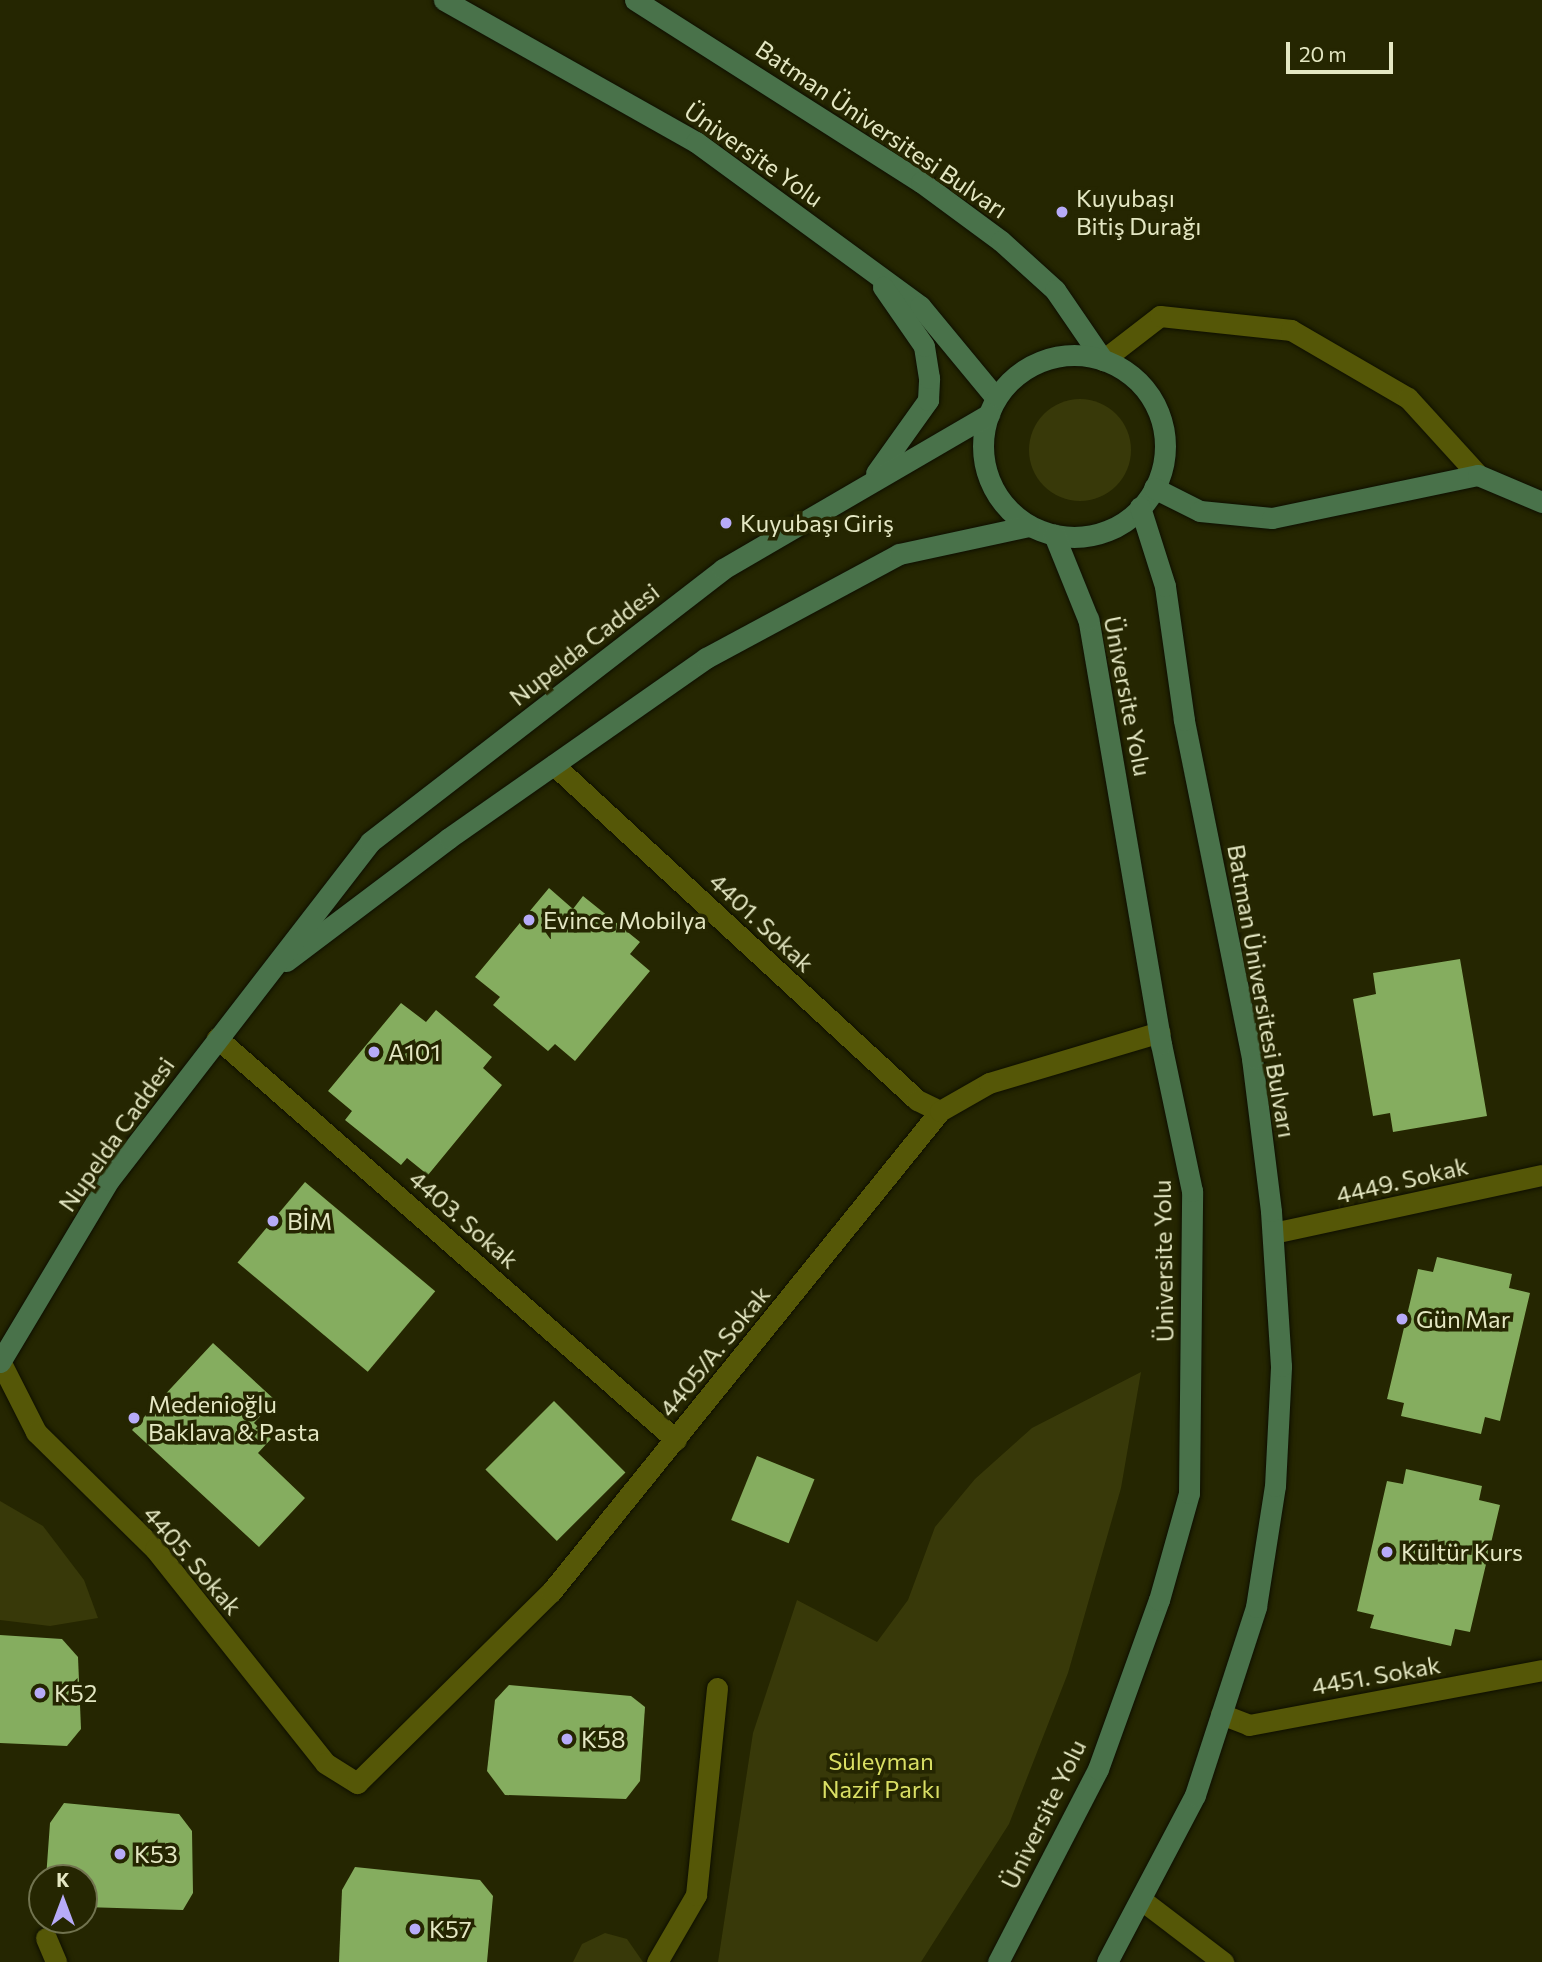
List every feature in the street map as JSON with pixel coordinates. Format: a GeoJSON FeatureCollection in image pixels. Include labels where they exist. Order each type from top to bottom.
{"type":"FeatureCollection","features":[{"type":"Feature","properties":{"kind":"main road","name":"Üniversite Yolu"},"geometry":{"type":"LineString","coordinates":[[444,0],[696,142],[864,264],[920,306],[993,406]]}},
{"type":"Feature","properties":{"kind":"main road","name":"Batman Üniversitesi Bulvarı"},"geometry":{"type":"LineString","coordinates":[[635,0],[899,168],[1001,241],[1055,290],[1103,360]]}},
{"type":"Feature","properties":{"kind":"main road"},"geometry":{"type":"LineString","coordinates":[[864,264],[909,320],[924,346],[929,379],[928,400],[872,479]]}},
{"type":"Feature","properties":{"kind":"main road"},"geometry":{"type":"LineString","coordinates":[[1073,355],[1103,360],[1125,370],[1156,407],[1165,454],[1154,488],[1140,507],[1106,531],[1080,537],[1054,535],[1029,526],[1006,507],[990,483],[983,454],[993,406],[1016,376],[1043,360],[1073,355]]}},
{"type":"Feature","properties":{"kind":"main road","name":"Nupelda Caddesi"},"geometry":{"type":"LineString","coordinates":[[0,1361],[109,1180],[370,842],[723,569],[993,406]]}},
{"type":"Feature","properties":{"kind":"main road"},"geometry":{"type":"LineString","coordinates":[[1154,488],[1200,511],[1272,518],[1478,475],[1542,502]]}},
{"type":"Feature","properties":{"kind":"main road","name":"Batman Üniversitesi Bulvarı"},"geometry":{"type":"LineString","coordinates":[[1107,1962],[1143,1901],[1195,1795],[1256,1607],[1275,1486],[1281,1366],[1273,1233],[1252,1058],[1184,720],[1165,586],[1140,507]]}},
{"type":"Feature","properties":{"kind":"main road","name":"Nupelda Caddesi"},"geometry":{"type":"LineString","coordinates":[[262,979],[554,765],[706,658],[899,554],[1029,526]]}},
{"type":"Feature","properties":{"kind":"main road","name":"Üniversite Yolu"},"geometry":{"type":"LineString","coordinates":[[998,1962],[1098,1769],[1159,1600],[1189,1493],[1192,1191],[1160,1032],[1088,619],[1054,535]]}},
{"type":"Feature","properties":{"kind":"street"},"geometry":{"type":"LineString","coordinates":[[1103,360],[1160,316],[1291,330],[1408,398],[1478,475]]}},
{"type":"Feature","properties":{"kind":"street","name":"4401. Sokak"},"geometry":{"type":"LineString","coordinates":[[554,765],[917,1100],[940,1111]]}},
{"type":"Feature","properties":{"kind":"street","name":"4405/A. Sokak"},"geometry":{"type":"LineString","coordinates":[[357,1783],[551,1592],[940,1111],[989,1083],[1160,1032]]}},
{"type":"Feature","properties":{"kind":"street","name":"4403. Sokak"},"geometry":{"type":"LineString","coordinates":[[217,1038],[676,1440]]}},
{"type":"Feature","properties":{"kind":"street","name":"4449. Sokak"},"geometry":{"type":"LineString","coordinates":[[1273,1233],[1542,1175]]}},
{"type":"Feature","properties":{"kind":"street","name":"4405. Sokak"},"geometry":{"type":"LineString","coordinates":[[0,1361],[36,1432],[155,1549],[325,1763],[357,1783]]}},
{"type":"Feature","properties":{"kind":"street","name":"4451. Sokak"},"geometry":{"type":"LineString","coordinates":[[1221,1714],[1250,1725],[1542,1670]]}},
{"type":"Feature","properties":{"kind":"street"},"geometry":{"type":"LineString","coordinates":[[657,1962],[696,1895],[717,1688]]}},
{"type":"Feature","properties":{"kind":"street"},"geometry":{"type":"LineString","coordinates":[[1143,1901],[1223,1962]]}},
{"type":"Feature","properties":{"kind":"street"},"geometry":{"type":"LineString","coordinates":[[46,1938],[56,1962]]}},
{"type":"Feature","properties":{"kind":"green space"},"geometry":{"type":"Polygon","coordinates":[[[1080,399],[1099,403],[1116,414],[1127,431],[1131,450],[1127,469],[1116,486],[1099,497],[1080,501],[1061,497],[1044,486],[1033,469],[1029,450],[1033,431],[1044,414],[1061,403],[1080,399]]]}},
{"type":"Feature","properties":{"kind":"green space","name":"Süleyman Nazif Parkı"},"geometry":{"type":"Polygon","coordinates":[[[1141,1372],[1121,1488],[1068,1673],[1009,1824],[921,1962],[718,1962],[753,1733],[797,1600],[877,1642],[908,1600],[935,1527],[975,1479],[1032,1428],[1141,1372]]]}},
{"type":"Feature","properties":{"kind":"green space"},"geometry":{"type":"Polygon","coordinates":[[[0,1501],[43,1526],[84,1580],[98,1618],[50,1626],[0,1620],[0,1501]]]}},
{"type":"Feature","properties":{"kind":"green space"},"geometry":{"type":"Polygon","coordinates":[[[605,1933],[627,1939],[643,1962],[573,1962],[582,1944],[605,1933]]]}},
{"type":"Feature","properties":{"kind":"building"},"geometry":{"type":"Polygon","coordinates":[[[549,888],[573,909],[583,896],[640,942],[630,954],[650,971],[575,1061],[555,1044],[548,1051],[493,1005],[500,997],[475,977],[549,888]]]}},
{"type":"Feature","properties":{"kind":"building"},"geometry":{"type":"Polygon","coordinates":[[[1460,959],[1487,1116],[1393,1132],[1390,1113],[1373,1116],[1353,999],[1376,994],[1373,973],[1460,959]]]}},
{"type":"Feature","properties":{"kind":"building"},"geometry":{"type":"Polygon","coordinates":[[[401,1003],[426,1022],[436,1010],[492,1057],[483,1068],[502,1085],[428,1175],[407,1158],[401,1165],[345,1120],[352,1111],[328,1091],[401,1003]]]}},
{"type":"Feature","properties":{"kind":"building"},"geometry":{"type":"Polygon","coordinates":[[[305,1182],[435,1291],[368,1372],[238,1262],[305,1182]]]}},
{"type":"Feature","properties":{"kind":"building"},"geometry":{"type":"Polygon","coordinates":[[[1437,1257],[1512,1274],[1509,1288],[1530,1293],[1500,1421],[1485,1417],[1481,1434],[1401,1416],[1404,1403],[1387,1399],[1418,1269],[1433,1272],[1437,1257]]]}},
{"type":"Feature","properties":{"kind":"building"},"geometry":{"type":"Polygon","coordinates":[[[213,1343],[275,1400],[254,1423],[271,1439],[258,1453],[305,1498],[259,1547],[132,1430],[213,1343]]]}},
{"type":"Feature","properties":{"kind":"building"},"geometry":{"type":"Polygon","coordinates":[[[554,1401],[625,1472],[557,1541],[485,1470],[554,1401]]]}},
{"type":"Feature","properties":{"kind":"building"},"geometry":{"type":"Polygon","coordinates":[[[757,1456],[814,1479],[789,1543],[731,1520],[757,1456]]]}},
{"type":"Feature","properties":{"kind":"building"},"geometry":{"type":"Polygon","coordinates":[[[1406,1469],[1482,1486],[1479,1500],[1500,1505],[1470,1632],[1455,1629],[1451,1646],[1370,1628],[1374,1615],[1357,1611],[1387,1481],[1403,1484],[1406,1469]]]}},
{"type":"Feature","properties":{"kind":"building","name":"K52"},"geometry":{"type":"Polygon","coordinates":[[[0,1635],[62,1639],[78,1657],[81,1729],[67,1746],[0,1743],[0,1635]]]}},
{"type":"Feature","properties":{"kind":"building","name":"K58"},"geometry":{"type":"Polygon","coordinates":[[[509,1685],[631,1696],[645,1707],[640,1781],[626,1799],[505,1795],[487,1771],[495,1700],[509,1685]]]}},
{"type":"Feature","properties":{"kind":"building","name":"K53"},"geometry":{"type":"Polygon","coordinates":[[[64,1803],[179,1814],[192,1831],[193,1893],[183,1910],[98,1907],[98,1864],[47,1864],[50,1823],[64,1803]]]}},
{"type":"Feature","properties":{"kind":"building","name":"K57"},"geometry":{"type":"Polygon","coordinates":[[[355,1867],[480,1880],[493,1896],[487,1962],[339,1962],[342,1890],[355,1867]]]}},
{"type":"Feature","properties":{"kind":"place","name":"Kuyubaşı Bitiş Durağı"},"geometry":{"type":"Point","coordinates":[1062,212]}},
{"type":"Feature","properties":{"kind":"place","name":"Kuyubaşı Giriş"},"geometry":{"type":"Point","coordinates":[726,523]}},
{"type":"Feature","properties":{"kind":"place","name":"Evince Mobilya"},"geometry":{"type":"Point","coordinates":[529,920]}},
{"type":"Feature","properties":{"kind":"place","name":"A101"},"geometry":{"type":"Point","coordinates":[374,1052]}},
{"type":"Feature","properties":{"kind":"place","name":"BİM"},"geometry":{"type":"Point","coordinates":[273,1221]}},
{"type":"Feature","properties":{"kind":"place","name":"Gün Mar"},"geometry":{"type":"Point","coordinates":[1402,1319]}},
{"type":"Feature","properties":{"kind":"place","name":"Medenioğlu Baklava & Pasta"},"geometry":{"type":"Point","coordinates":[134,1418]}},
{"type":"Feature","properties":{"kind":"place","name":"Kültür Kurs"},"geometry":{"type":"Point","coordinates":[1387,1552]}},
{"type":"Feature","properties":{"kind":"place","name":"K52"},"geometry":{"type":"Point","coordinates":[40,1693]}},
{"type":"Feature","properties":{"kind":"place","name":"K58"},"geometry":{"type":"Point","coordinates":[567,1739]}},
{"type":"Feature","properties":{"kind":"place","name":"K53"},"geometry":{"type":"Point","coordinates":[120,1854]}},
{"type":"Feature","properties":{"kind":"place","name":"K57"},"geometry":{"type":"Point","coordinates":[415,1929]}}]}
